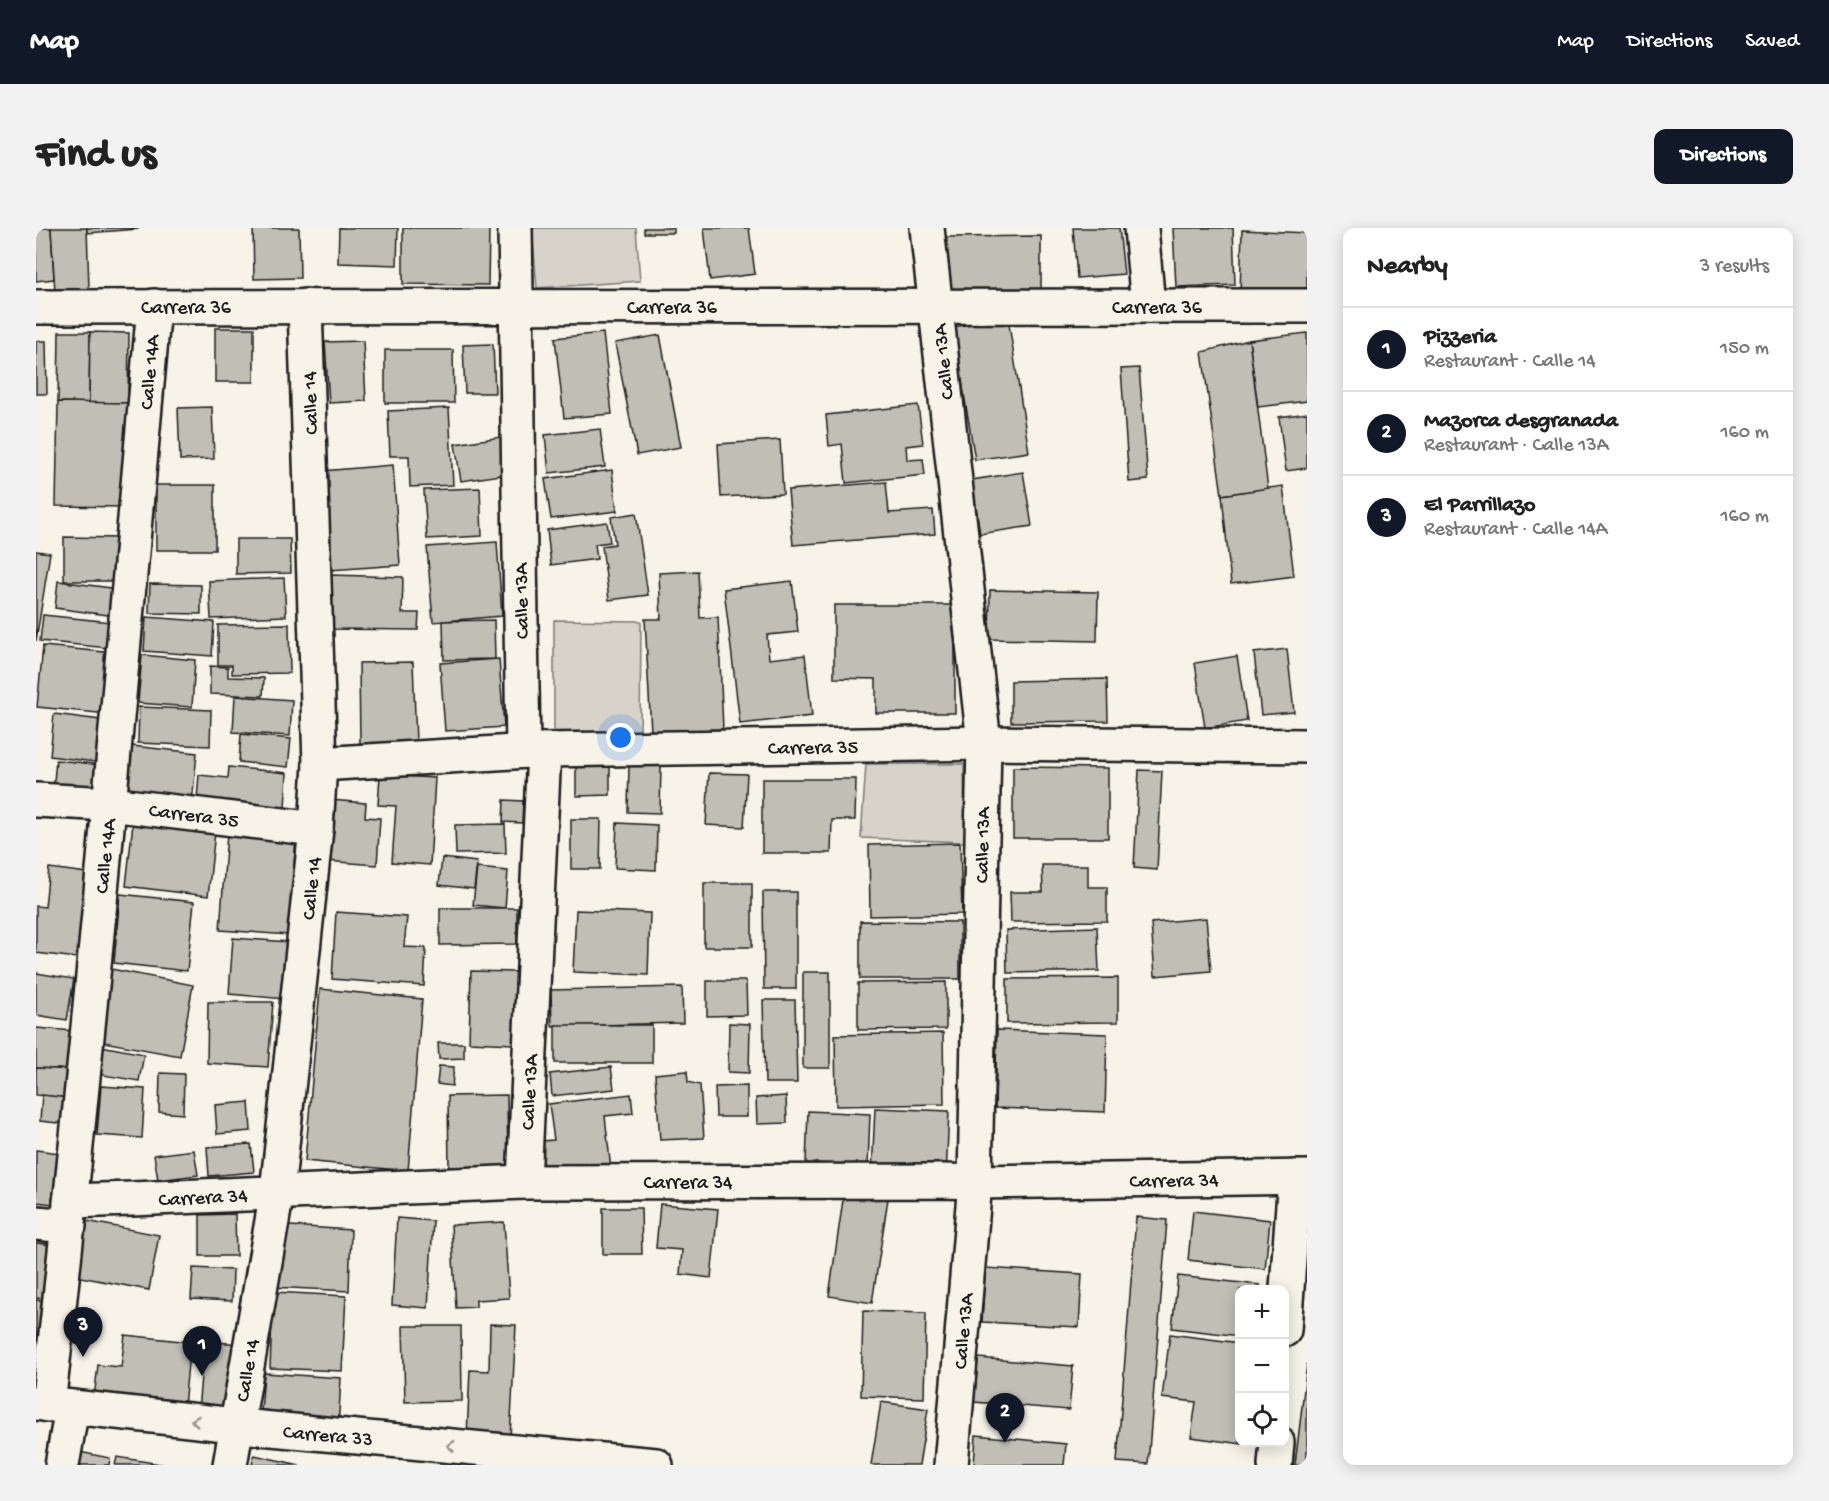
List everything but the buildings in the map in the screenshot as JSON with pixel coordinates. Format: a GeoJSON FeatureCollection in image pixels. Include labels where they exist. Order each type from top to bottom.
{"type":"FeatureCollection","features":[{"type":"Feature","properties":{"kind":"street","name":"Calle 13A"},"geometry":{"type":"LineString","coordinates":[[515,228],[533,750],[524,1182]]}},
{"type":"Feature","properties":{"kind":"street","name":"Calle 13A"},"geometry":{"type":"LineString","coordinates":[[927,228],[984,743],[975,1182],[951,1465]]}},
{"type":"Feature","properties":{"kind":"street"},"geometry":{"type":"LineString","coordinates":[[1142,228],[1148,306]]}},
{"type":"Feature","properties":{"kind":"street","name":"Calle 14A"},"geometry":{"type":"LineString","coordinates":[[62,1465],[52,1406],[110,804],[154,306]]}},
{"type":"Feature","properties":{"kind":"street","name":"Calle 14"},"geometry":{"type":"LineString","coordinates":[[230,1465],[277,1192],[316,829],[320,764],[305,306]]}},
{"type":"Feature","properties":{"kind":"street","name":"Carrera 36"},"geometry":{"type":"LineString","coordinates":[[36,307],[1307,306]]}},
{"type":"Feature","properties":{"kind":"street","name":"Carrera 35"},"geometry":{"type":"LineString","coordinates":[[320,764],[533,750],[984,743],[1307,746]]}},
{"type":"Feature","properties":{"kind":"street","name":"Carrera 35"},"geometry":{"type":"LineString","coordinates":[[36,800],[110,804],[316,829]]}},
{"type":"Feature","properties":{"kind":"street"},"geometry":{"type":"LineString","coordinates":[[1289,1285],[1301,1177]]}},
{"type":"Feature","properties":{"kind":"street","name":"Carrera 34"},"geometry":{"type":"LineString","coordinates":[[36,1223],[132,1199],[524,1182],[943,1180],[975,1182],[1301,1177]]}},
{"type":"Feature","properties":{"kind":"street","name":"Carrera 33"},"geometry":{"type":"LineString","coordinates":[[52,1406],[646,1465]]}},
{"type":"Feature","properties":{"kind":"street"},"geometry":{"type":"LineString","coordinates":[[1275,1465],[1277,1447]]}},
{"type":"Feature","properties":{"kind":"shaded area"},"geometry":{"type":"Polygon","coordinates":[[[532,228],[636,228],[640,281],[537,288],[532,228]]]}},
{"type":"Feature","properties":{"kind":"shaded area"},"geometry":{"type":"Polygon","coordinates":[[[554,620],[641,621],[640,736],[554,735],[554,620]]]}},
{"type":"Feature","properties":{"kind":"shaded area"},"geometry":{"type":"Polygon","coordinates":[[[866,764],[964,764],[965,842],[861,838],[866,764]]]}},
{"type":"Feature","properties":{"kind":"place","name":"El Parrillazo"},"geometry":{"type":"Point","coordinates":[83,1357]}},
{"type":"Feature","properties":{"kind":"place","name":"Pizzeria"},"geometry":{"type":"Point","coordinates":[202,1376]}},
{"type":"Feature","properties":{"kind":"place","name":"Mazorca desgranada"},"geometry":{"type":"Point","coordinates":[1005,1443]}}]}
